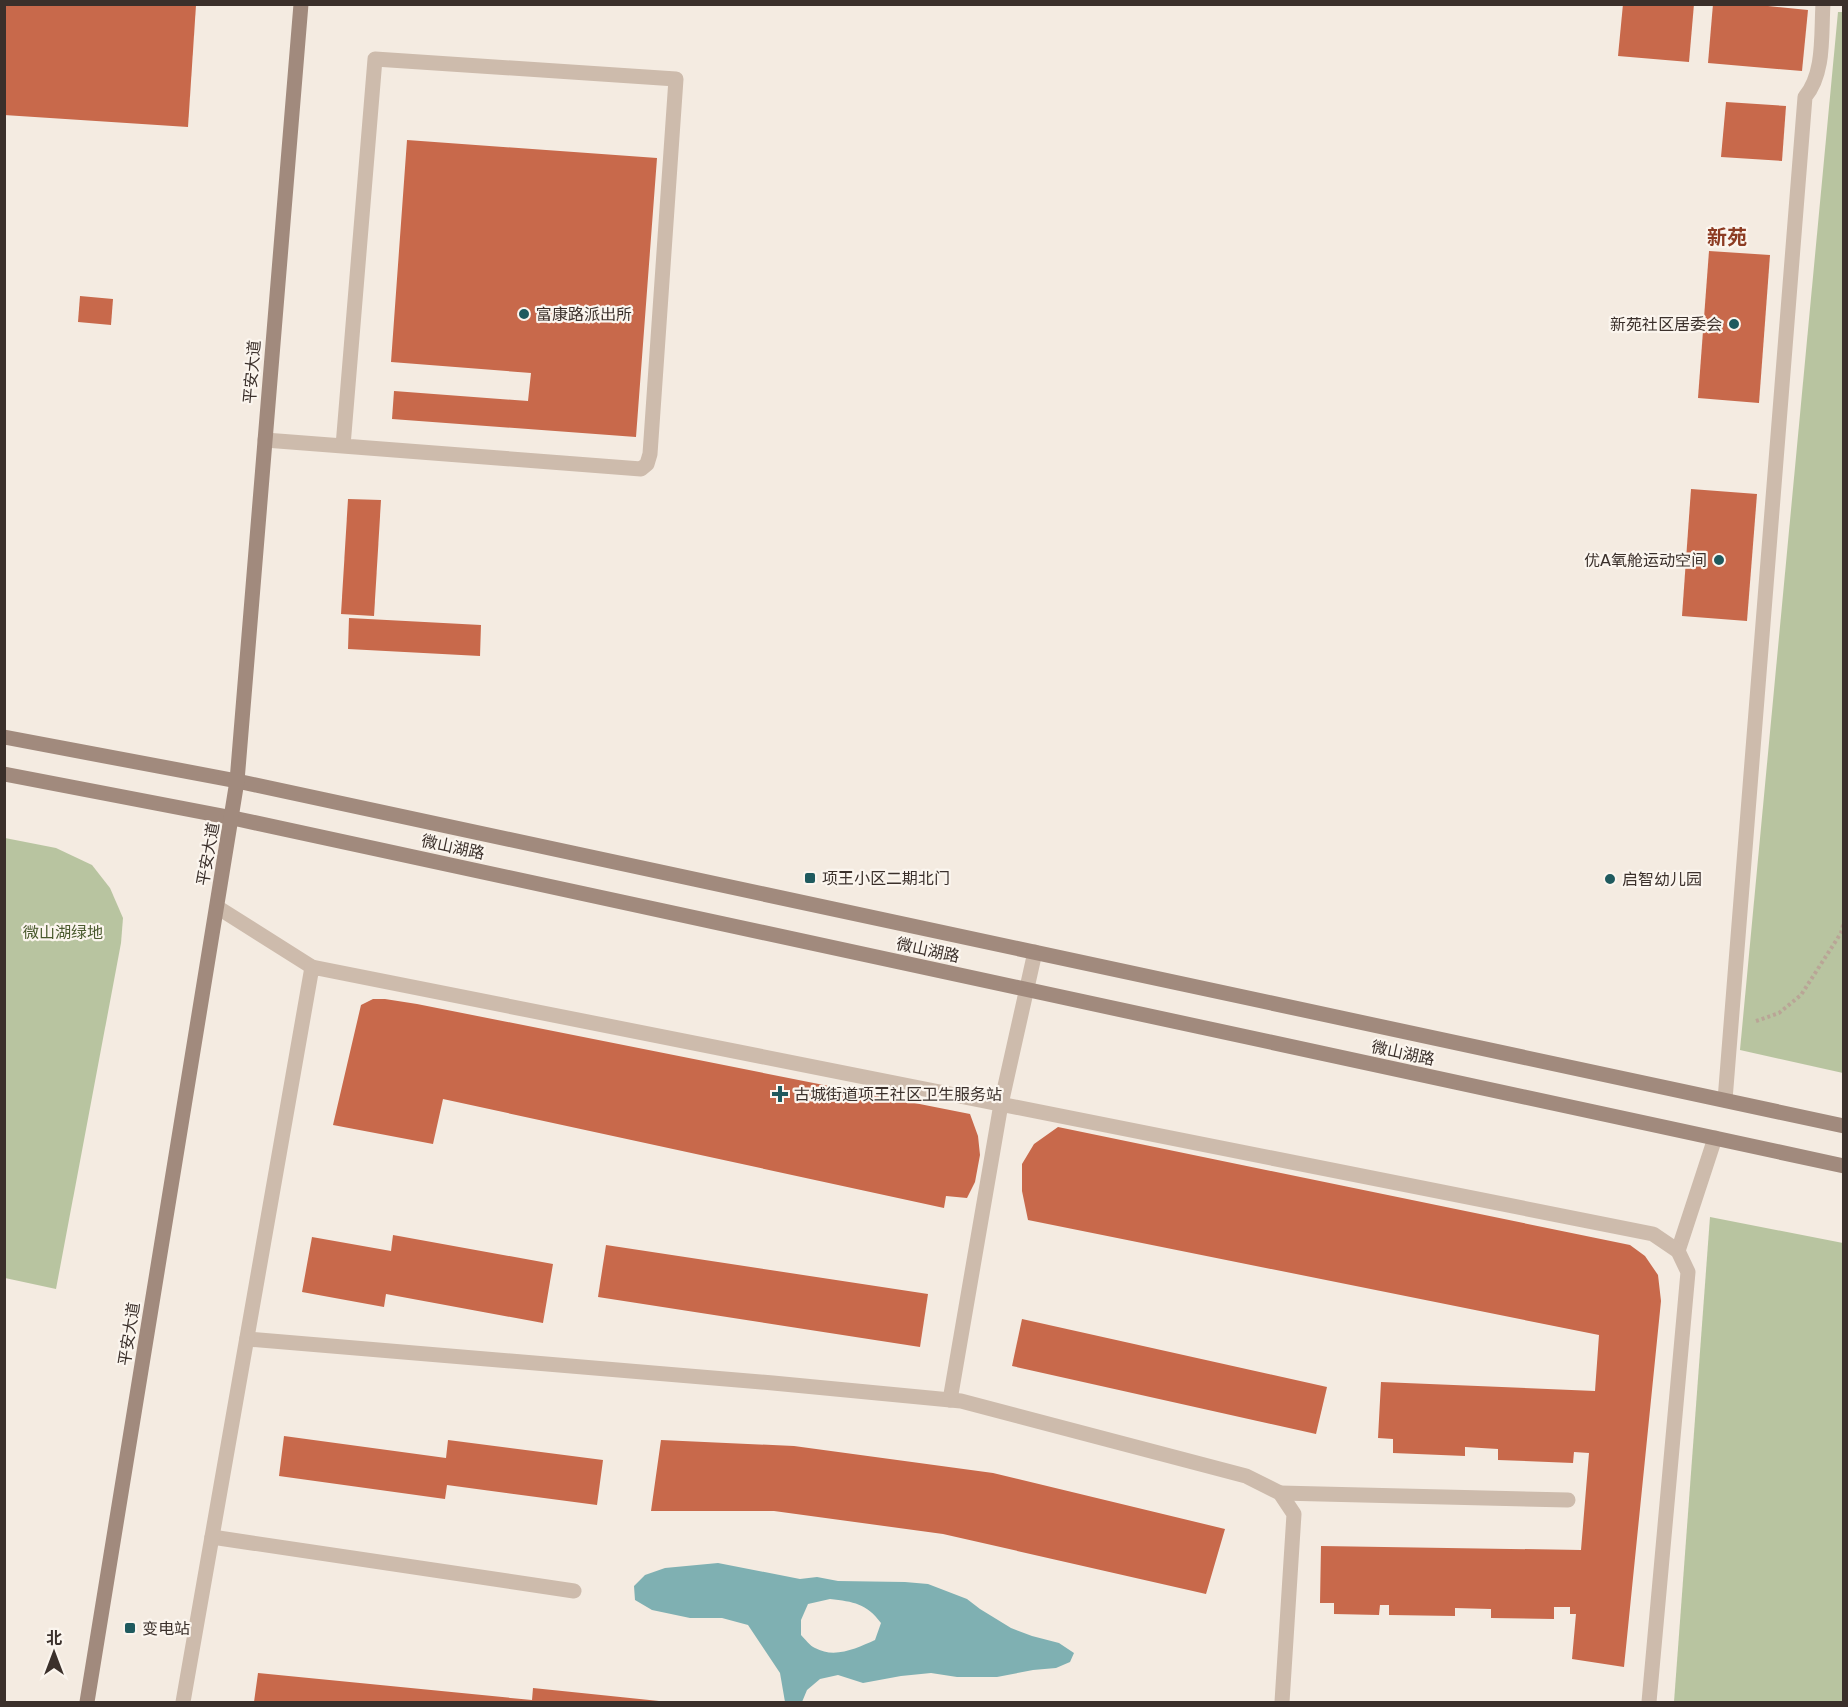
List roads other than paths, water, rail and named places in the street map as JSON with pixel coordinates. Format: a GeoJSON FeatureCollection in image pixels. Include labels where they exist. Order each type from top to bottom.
{"type":"FeatureCollection","features":[{"type":"Feature","properties":{"kind":"street","name":"平安大道"},"geometry":{"type":"LineString","coordinates":[[87,1702],[237,781],[301,4]]}},
{"type":"Feature","properties":{"kind":"street","name":"微山湖路"},"geometry":{"type":"LineString","coordinates":[[4,737],[237,781],[1844,1126]]}},
{"type":"Feature","properties":{"kind":"street","name":"微山湖路"},"geometry":{"type":"LineString","coordinates":[[4,774],[232,818],[1844,1166]]}},
{"type":"Feature","properties":{"kind":"lane"},"geometry":{"type":"LineString","coordinates":[[1725,1100],[1805,97],[1813,88],[1819,66],[1823,4]]}},
{"type":"Feature","properties":{"kind":"lane"},"geometry":{"type":"LineString","coordinates":[[265,440],[641,469],[647,464],[651,442],[676,79],[375,59],[343,446]]}},
{"type":"Feature","properties":{"kind":"lane"},"geometry":{"type":"LineString","coordinates":[[217,907],[312,967],[1653,1234],[1678,1251],[1688,1272],[1649,1702]]}},
{"type":"Feature","properties":{"kind":"lane"},"geometry":{"type":"LineString","coordinates":[[950,1400],[1001,1104],[1035,952]]}},
{"type":"Feature","properties":{"kind":"lane"},"geometry":{"type":"LineString","coordinates":[[183,1702],[312,967]]}},
{"type":"Feature","properties":{"kind":"lane"},"geometry":{"type":"LineString","coordinates":[[1678,1251],[1715,1138]]}},
{"type":"Feature","properties":{"kind":"lane"},"geometry":{"type":"LineString","coordinates":[[247,1339],[960,1401],[1246,1476],[1280,1493],[1568,1500]]}},
{"type":"Feature","properties":{"kind":"lane"},"geometry":{"type":"LineString","coordinates":[[1280,1493],[1294,1514],[1282,1702]]}},
{"type":"Feature","properties":{"kind":"lane"},"geometry":{"type":"LineString","coordinates":[[212,1537],[574,1591]]}},
{"type":"Feature","properties":{"kind":"water"},"geometry":{"type":"Polygon","coordinates":[[[718,1563],[800,1579],[817,1577],[838,1581],[928,1584],[967,1599],[1011,1628],[1059,1643],[1074,1653],[1070,1662],[1056,1668],[997,1677],[957,1677],[931,1673],[863,1683],[838,1675],[820,1679],[807,1690],[802,1702],[785,1702],[780,1673],[748,1625],[722,1618],[690,1618],[652,1610],[635,1600],[634,1586],[645,1575],[665,1568],[718,1563]],[[830,1599],[808,1604],[801,1620],[801,1635],[811,1646],[830,1653],[846,1651],[875,1640],[881,1623],[870,1611],[853,1603],[830,1599]]]}},
{"type":"Feature","properties":{"kind":"place","name":"富康路派出所"},"geometry":{"type":"Point","coordinates":[524,314]}},
{"type":"Feature","properties":{"kind":"place","name":"新苑社区居委会"},"geometry":{"type":"Point","coordinates":[1734,324]}},
{"type":"Feature","properties":{"kind":"place","name":"优A氧舱运动空间"},"geometry":{"type":"Point","coordinates":[1719,560]}},
{"type":"Feature","properties":{"kind":"place","name":"项王小区二期北门"},"geometry":{"type":"Point","coordinates":[810,878]}},
{"type":"Feature","properties":{"kind":"place","name":"启智幼儿园"},"geometry":{"type":"Point","coordinates":[1610,879]}},
{"type":"Feature","properties":{"kind":"place","name":"古城街道项王社区卫生服务站"},"geometry":{"type":"Point","coordinates":[780,1094]}},
{"type":"Feature","properties":{"kind":"place","name":"变电站"},"geometry":{"type":"Point","coordinates":[130,1628]}},
{"type":"Feature","properties":{"kind":"district","name":"新苑"},"geometry":{"type":"Point","coordinates":[1727,237]}},
{"type":"Feature","properties":{"kind":"park label","name":"微山湖绿地"},"geometry":{"type":"Point","coordinates":[63,932]}}]}
